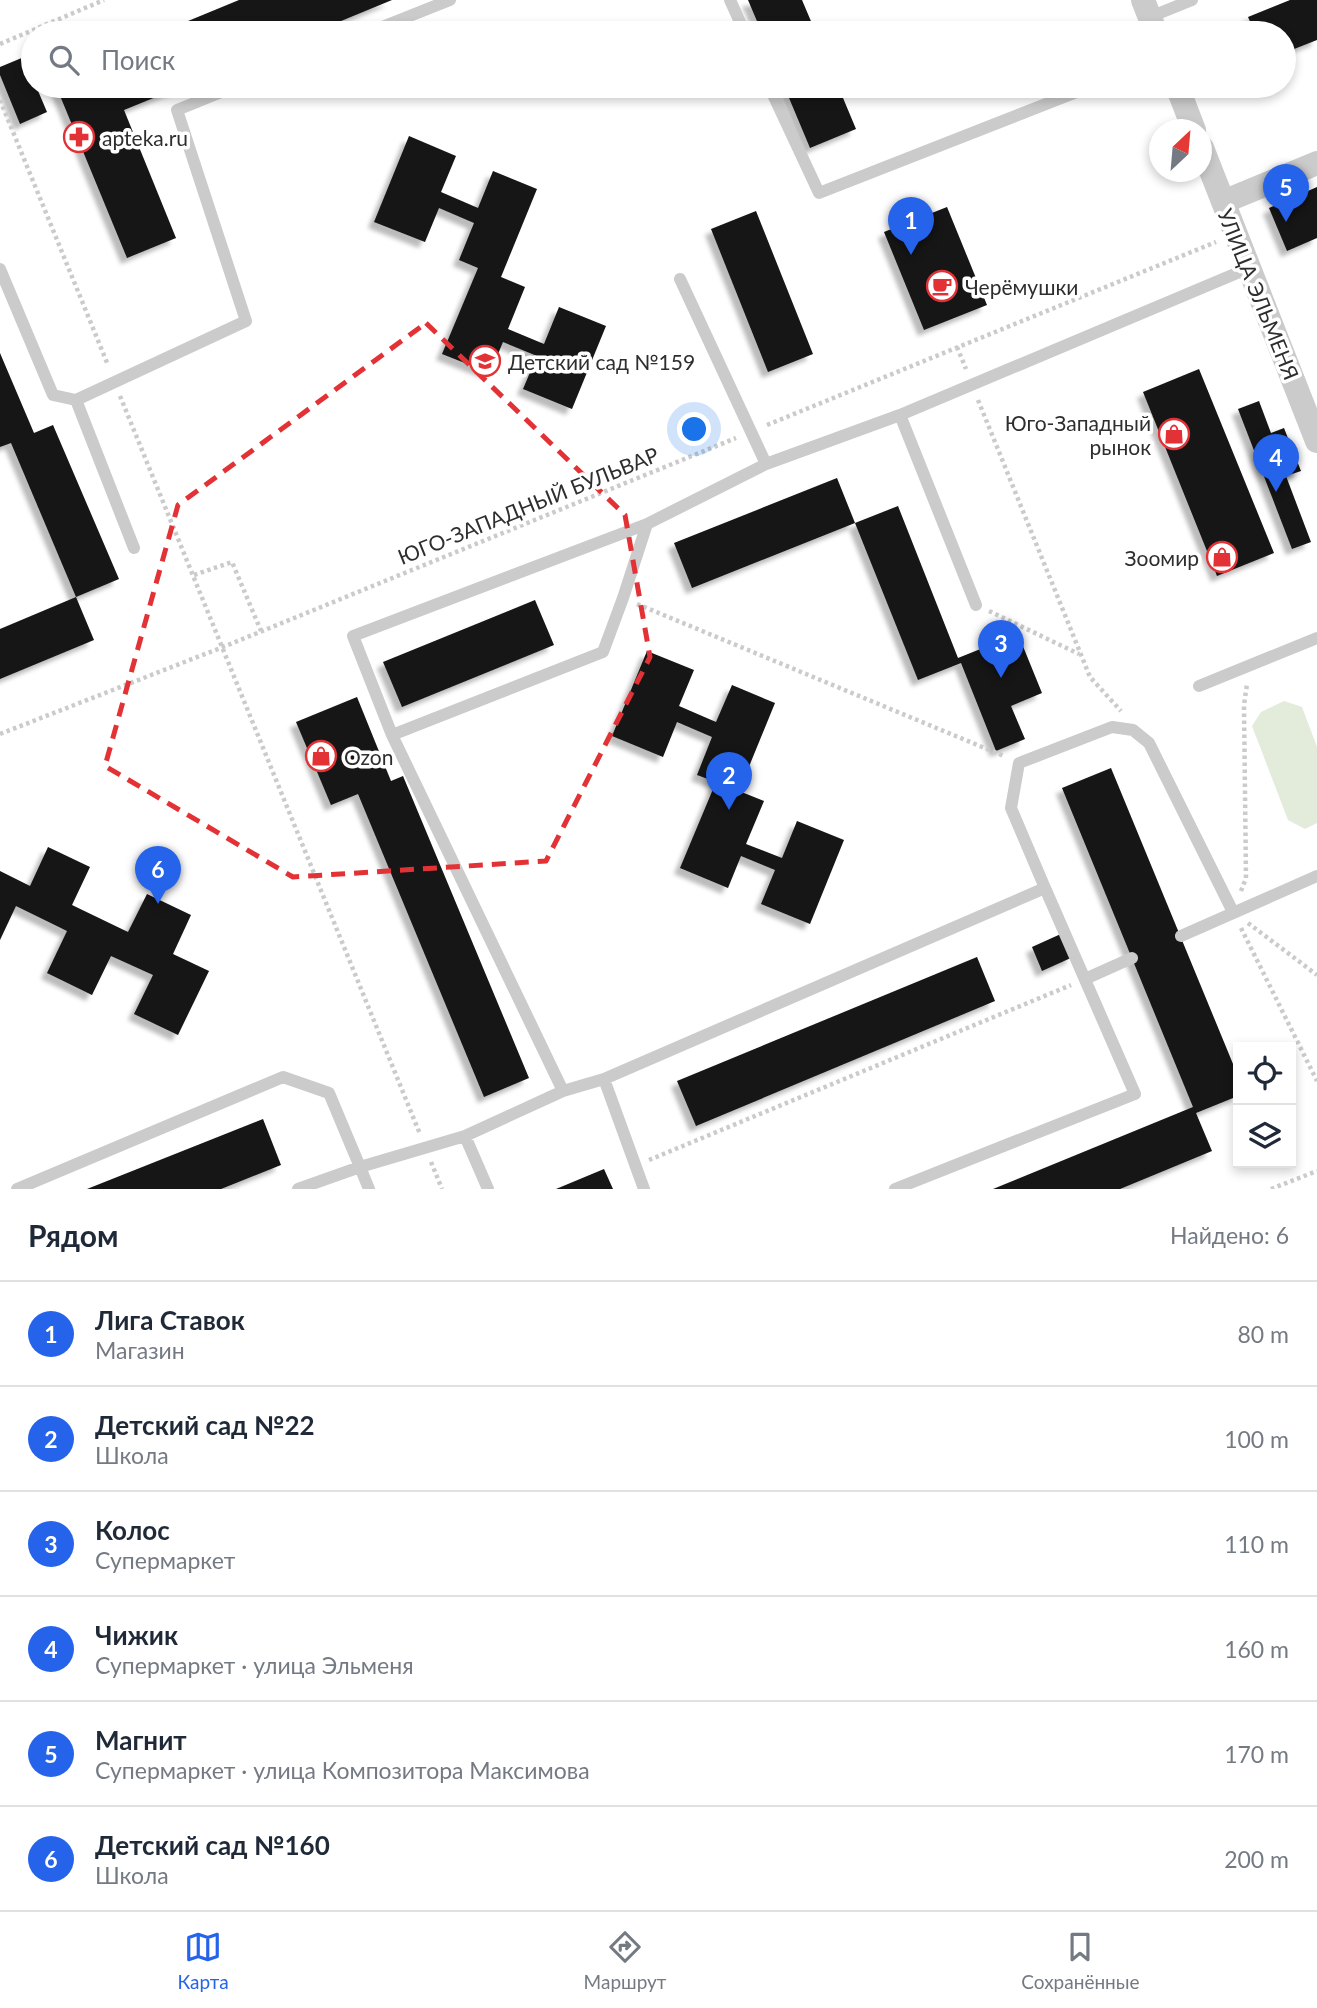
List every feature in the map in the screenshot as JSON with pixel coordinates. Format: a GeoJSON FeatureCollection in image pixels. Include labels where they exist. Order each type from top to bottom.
{"type":"FeatureCollection","features":[{"type":"Feature","properties":{"kind":"street"},"geometry":{"type":"LineString","coordinates":[[1182,98],[1190,119]]}},
{"type":"Feature","properties":{"kind":"street"},"geometry":{"type":"LineString","coordinates":[[1223,202],[1317,163]]}},
{"type":"Feature","properties":{"kind":"street","name":"УЛИЦА ЭЛЬМЕНЯ"},"geometry":{"type":"LineString","coordinates":[[1212,174],[1317,441]]}},
{"type":"Feature","properties":{"kind":"lane"},"geometry":{"type":"LineString","coordinates":[[397,21],[450,0]]}},
{"type":"Feature","properties":{"kind":"lane"},"geometry":{"type":"LineString","coordinates":[[730,0],[740,21]]}},
{"type":"Feature","properties":{"kind":"lane"},"geometry":{"type":"LineString","coordinates":[[1150,17],[1192,0]]}},
{"type":"Feature","properties":{"kind":"lane"},"geometry":{"type":"LineString","coordinates":[[0,269],[53,395],[76,400],[246,321],[177,110],[206,98]]}},
{"type":"Feature","properties":{"kind":"lane"},"geometry":{"type":"LineString","coordinates":[[775,98],[819,193],[1061,98]]}},
{"type":"Feature","properties":{"kind":"lane"},"geometry":{"type":"LineString","coordinates":[[563,1091],[391,736],[353,636],[647,524],[766,464],[900,415],[1249,268]]}},
{"type":"Feature","properties":{"kind":"lane"},"geometry":{"type":"LineString","coordinates":[[680,279],[766,464]]}},
{"type":"Feature","properties":{"kind":"lane"},"geometry":{"type":"LineString","coordinates":[[76,400],[134,548]]}},
{"type":"Feature","properties":{"kind":"lane"},"geometry":{"type":"LineString","coordinates":[[900,415],[976,605]]}},
{"type":"Feature","properties":{"kind":"lane"},"geometry":{"type":"LineString","coordinates":[[391,736],[603,652],[647,524]]}},
{"type":"Feature","properties":{"kind":"lane"},"geometry":{"type":"LineString","coordinates":[[1199,686],[1317,638]]}},
{"type":"Feature","properties":{"kind":"lane"},"geometry":{"type":"LineString","coordinates":[[895,1189],[1135,1094],[1011,808],[1019,762],[1112,727],[1133,730],[1150,743],[1233,912]]}},
{"type":"Feature","properties":{"kind":"lane"},"geometry":{"type":"LineString","coordinates":[[1181,936],[1317,876]]}},
{"type":"Feature","properties":{"kind":"lane"},"geometry":{"type":"LineString","coordinates":[[298,1189],[360,1167],[465,1136],[563,1091],[604,1079],[1045,888]]}},
{"type":"Feature","properties":{"kind":"lane"},"geometry":{"type":"LineString","coordinates":[[1085,979],[1132,958]]}},
{"type":"Feature","properties":{"kind":"lane"},"geometry":{"type":"LineString","coordinates":[[17,1189],[283,1077],[329,1093],[369,1189]]}},
{"type":"Feature","properties":{"kind":"lane"},"geometry":{"type":"LineString","coordinates":[[604,1079],[644,1189]]}},
{"type":"Feature","properties":{"kind":"lane"},"geometry":{"type":"LineString","coordinates":[[465,1136],[488,1189]]}},
{"type":"Feature","properties":{"kind":"path"},"geometry":{"type":"LineString","coordinates":[[54,21],[104,0]]}},
{"type":"Feature","properties":{"kind":"path"},"geometry":{"type":"LineString","coordinates":[[0,44],[21,35]]}},
{"type":"Feature","properties":{"kind":"path"},"geometry":{"type":"LineString","coordinates":[[0,100],[442,1189]]}},
{"type":"Feature","properties":{"kind":"path","name":"ЮГО-ЗАПАДНЫЙ БУЛЬВАР"},"geometry":{"type":"LineString","coordinates":[[0,734],[261,631],[1223,239]]}},
{"type":"Feature","properties":{"kind":"path"},"geometry":{"type":"LineString","coordinates":[[957,347],[1090,677],[1129,719],[1133,730]]}},
{"type":"Feature","properties":{"kind":"path"},"geometry":{"type":"LineString","coordinates":[[194,575],[232,562],[261,631]]}},
{"type":"Feature","properties":{"kind":"path"},"geometry":{"type":"LineString","coordinates":[[623,598],[1019,762]]}},
{"type":"Feature","properties":{"kind":"path"},"geometry":{"type":"LineString","coordinates":[[976,605],[1081,654]]}},
{"type":"Feature","properties":{"kind":"path"},"geometry":{"type":"LineString","coordinates":[[1250,665],[1244,705],[1246,878],[1233,912],[1317,1081]]}},
{"type":"Feature","properties":{"kind":"path"},"geometry":{"type":"LineString","coordinates":[[1233,912],[1317,975]]}},
{"type":"Feature","properties":{"kind":"path"},"geometry":{"type":"LineString","coordinates":[[635,1166],[1085,979]]}},
{"type":"Feature","properties":{"kind":"path"},"geometry":{"type":"LineString","coordinates":[[1271,1189],[1317,1171]]}},
{"type":"Feature","properties":{"kind":"highlighted area"},"geometry":{"type":"Polygon","coordinates":[[[426,323],[625,515],[650,657],[546,861],[293,877],[105,766],[178,505],[426,323]]]}},
{"type":"Feature","properties":{"kind":"green space"},"geometry":{"type":"Polygon","coordinates":[[[1284,701],[1302,707],[1317,747],[1317,823],[1305,829],[1288,820],[1252,726],[1261,712],[1284,701]]]}},
{"type":"Feature","properties":{"kind":"building"},"geometry":{"type":"Polygon","coordinates":[[[239,0],[392,0],[341,21],[188,21],[239,0]]]}},
{"type":"Feature","properties":{"kind":"building"},"geometry":{"type":"Polygon","coordinates":[[[748,0],[802,0],[811,21],[757,21],[748,0]]]}},
{"type":"Feature","properties":{"kind":"building"},"geometry":{"type":"Polygon","coordinates":[[[1290,0],[1317,0],[1317,40],[1296,48],[1296,21],[1250,21],[1248,17],[1290,0]]]}},
{"type":"Feature","properties":{"kind":"building"},"geometry":{"type":"Polygon","coordinates":[[[21,58],[21,98],[41,98],[47,112],[20,124],[0,75],[0,67],[21,58]]]}},
{"type":"Feature","properties":{"kind":"building"},"geometry":{"type":"Polygon","coordinates":[[[61,98],[154,98],[124,110],[176,238],[127,258],[61,98]]]}},
{"type":"Feature","properties":{"kind":"building"},"geometry":{"type":"Polygon","coordinates":[[[789,98],[843,98],[856,129],[810,148],[789,98]]]}},
{"type":"Feature","properties":{"kind":"building"},"geometry":{"type":"Polygon","coordinates":[[[409,136],[456,156],[441,192],[478,208],[493,171],[537,189],[501,277],[525,287],[508,329],[544,344],[559,307],[606,326],[572,409],[523,389],[537,356],[503,342],[490,373],[442,354],[478,268],[459,260],[474,223],[439,208],[425,242],[374,222],[409,136]]]}},
{"type":"Feature","properties":{"kind":"building"},"geometry":{"type":"Polygon","coordinates":[[[1317,187],[1317,238],[1287,251],[1269,208],[1317,187]]]}},
{"type":"Feature","properties":{"kind":"building"},"geometry":{"type":"Polygon","coordinates":[[[947,207],[987,305],[924,330],[884,232],[947,207]]]}},
{"type":"Feature","properties":{"kind":"building"},"geometry":{"type":"Polygon","coordinates":[[[756,211],[813,354],[768,372],[711,229],[756,211]]]}},
{"type":"Feature","properties":{"kind":"building"},"geometry":{"type":"Polygon","coordinates":[[[0,353],[34,433],[53,425],[119,579],[76,597],[11,443],[0,447],[0,353]]]}},
{"type":"Feature","properties":{"kind":"building"},"geometry":{"type":"Polygon","coordinates":[[[1199,369],[1274,553],[1217,576],[1143,392],[1199,369]]]}},
{"type":"Feature","properties":{"kind":"building"},"geometry":{"type":"Polygon","coordinates":[[[1259,401],[1271,433],[1284,428],[1301,471],[1286,476],[1311,542],[1292,549],[1238,409],[1259,401]]]}},
{"type":"Feature","properties":{"kind":"building"},"geometry":{"type":"Polygon","coordinates":[[[837,478],[855,523],[692,588],[674,543],[837,478]]]}},
{"type":"Feature","properties":{"kind":"building"},"geometry":{"type":"Polygon","coordinates":[[[898,506],[958,658],[1018,634],[1042,693],[1011,706],[1025,739],[996,751],[961,663],[918,680],[855,523],[898,506]]]}},
{"type":"Feature","properties":{"kind":"building"},"geometry":{"type":"Polygon","coordinates":[[[76,597],[94,640],[0,679],[0,629],[76,597]]]}},
{"type":"Feature","properties":{"kind":"building"},"geometry":{"type":"Polygon","coordinates":[[[535,600],[554,645],[402,707],[383,662],[535,600]]]}},
{"type":"Feature","properties":{"kind":"building"},"geometry":{"type":"Polygon","coordinates":[[[647,651],[694,670],[679,706],[716,722],[732,685],[775,703],[739,791],[764,801],[746,844],[782,858],[797,821],[844,840],[810,924],[761,904],[775,870],[741,856],[728,888],[680,868],[716,782],[697,775],[712,737],[677,722],[663,757],[612,736],[647,651]]]}},
{"type":"Feature","properties":{"kind":"building"},"geometry":{"type":"Polygon","coordinates":[[[357,697],[391,781],[403,776],[529,1078],[484,1097],[358,794],[331,805],[296,722],[357,697]]]}},
{"type":"Feature","properties":{"kind":"building"},"geometry":{"type":"Polygon","coordinates":[[[1111,768],[1233,1064],[1233,1098],[1196,1113],[1212,1151],[1120,1189],[993,1189],[1193,1107],[1062,788],[1111,768]]]}},
{"type":"Feature","properties":{"kind":"building"},"geometry":{"type":"Polygon","coordinates":[[[48,847],[90,867],[72,905],[128,932],[147,894],[191,915],[173,954],[209,971],[178,1035],[134,1014],[153,975],[111,956],[92,995],[47,973],[67,931],[16,906],[0,940],[0,871],[30,886],[48,847]]]}},
{"type":"Feature","properties":{"kind":"building"},"geometry":{"type":"Polygon","coordinates":[[[1063,933],[1073,957],[1042,971],[1032,947],[1063,933]]]}},
{"type":"Feature","properties":{"kind":"building"},"geometry":{"type":"Polygon","coordinates":[[[977,957],[995,1001],[696,1126],[677,1081],[977,957]]]}},
{"type":"Feature","properties":{"kind":"building"},"geometry":{"type":"Polygon","coordinates":[[[263,1119],[281,1165],[221,1189],[87,1189],[263,1119]]]}},
{"type":"Feature","properties":{"kind":"building"},"geometry":{"type":"Polygon","coordinates":[[[604,1169],[613,1189],[556,1189],[604,1169]]]}},
{"type":"Feature","properties":{"kind":"place","name":"apteka.ru"},"geometry":{"type":"Point","coordinates":[79,137]}},
{"type":"Feature","properties":{"kind":"place","name":"Магнит"},"geometry":{"type":"Point","coordinates":[1286,222]}},
{"type":"Feature","properties":{"kind":"place","name":"Лига Ставок"},"geometry":{"type":"Point","coordinates":[911,255]}},
{"type":"Feature","properties":{"kind":"place","name":"Черёмушки"},"geometry":{"type":"Point","coordinates":[942,286]}},
{"type":"Feature","properties":{"kind":"place","name":"Детский сад №159"},"geometry":{"type":"Point","coordinates":[485,361]}},
{"type":"Feature","properties":{"kind":"place","name":"Юго-Западный рынок"},"geometry":{"type":"Point","coordinates":[1174,434]}},
{"type":"Feature","properties":{"kind":"place","name":"Чижик"},"geometry":{"type":"Point","coordinates":[1276,492]}},
{"type":"Feature","properties":{"kind":"place","name":"Зоомир"},"geometry":{"type":"Point","coordinates":[1222,557]}},
{"type":"Feature","properties":{"kind":"place","name":"Колос"},"geometry":{"type":"Point","coordinates":[1001,678]}},
{"type":"Feature","properties":{"kind":"place","name":"Ozon"},"geometry":{"type":"Point","coordinates":[321,756]}},
{"type":"Feature","properties":{"kind":"place","name":"Детский сад №22"},"geometry":{"type":"Point","coordinates":[729,810]}},
{"type":"Feature","properties":{"kind":"place","name":"Детский сад №160"},"geometry":{"type":"Point","coordinates":[158,904]}}]}
